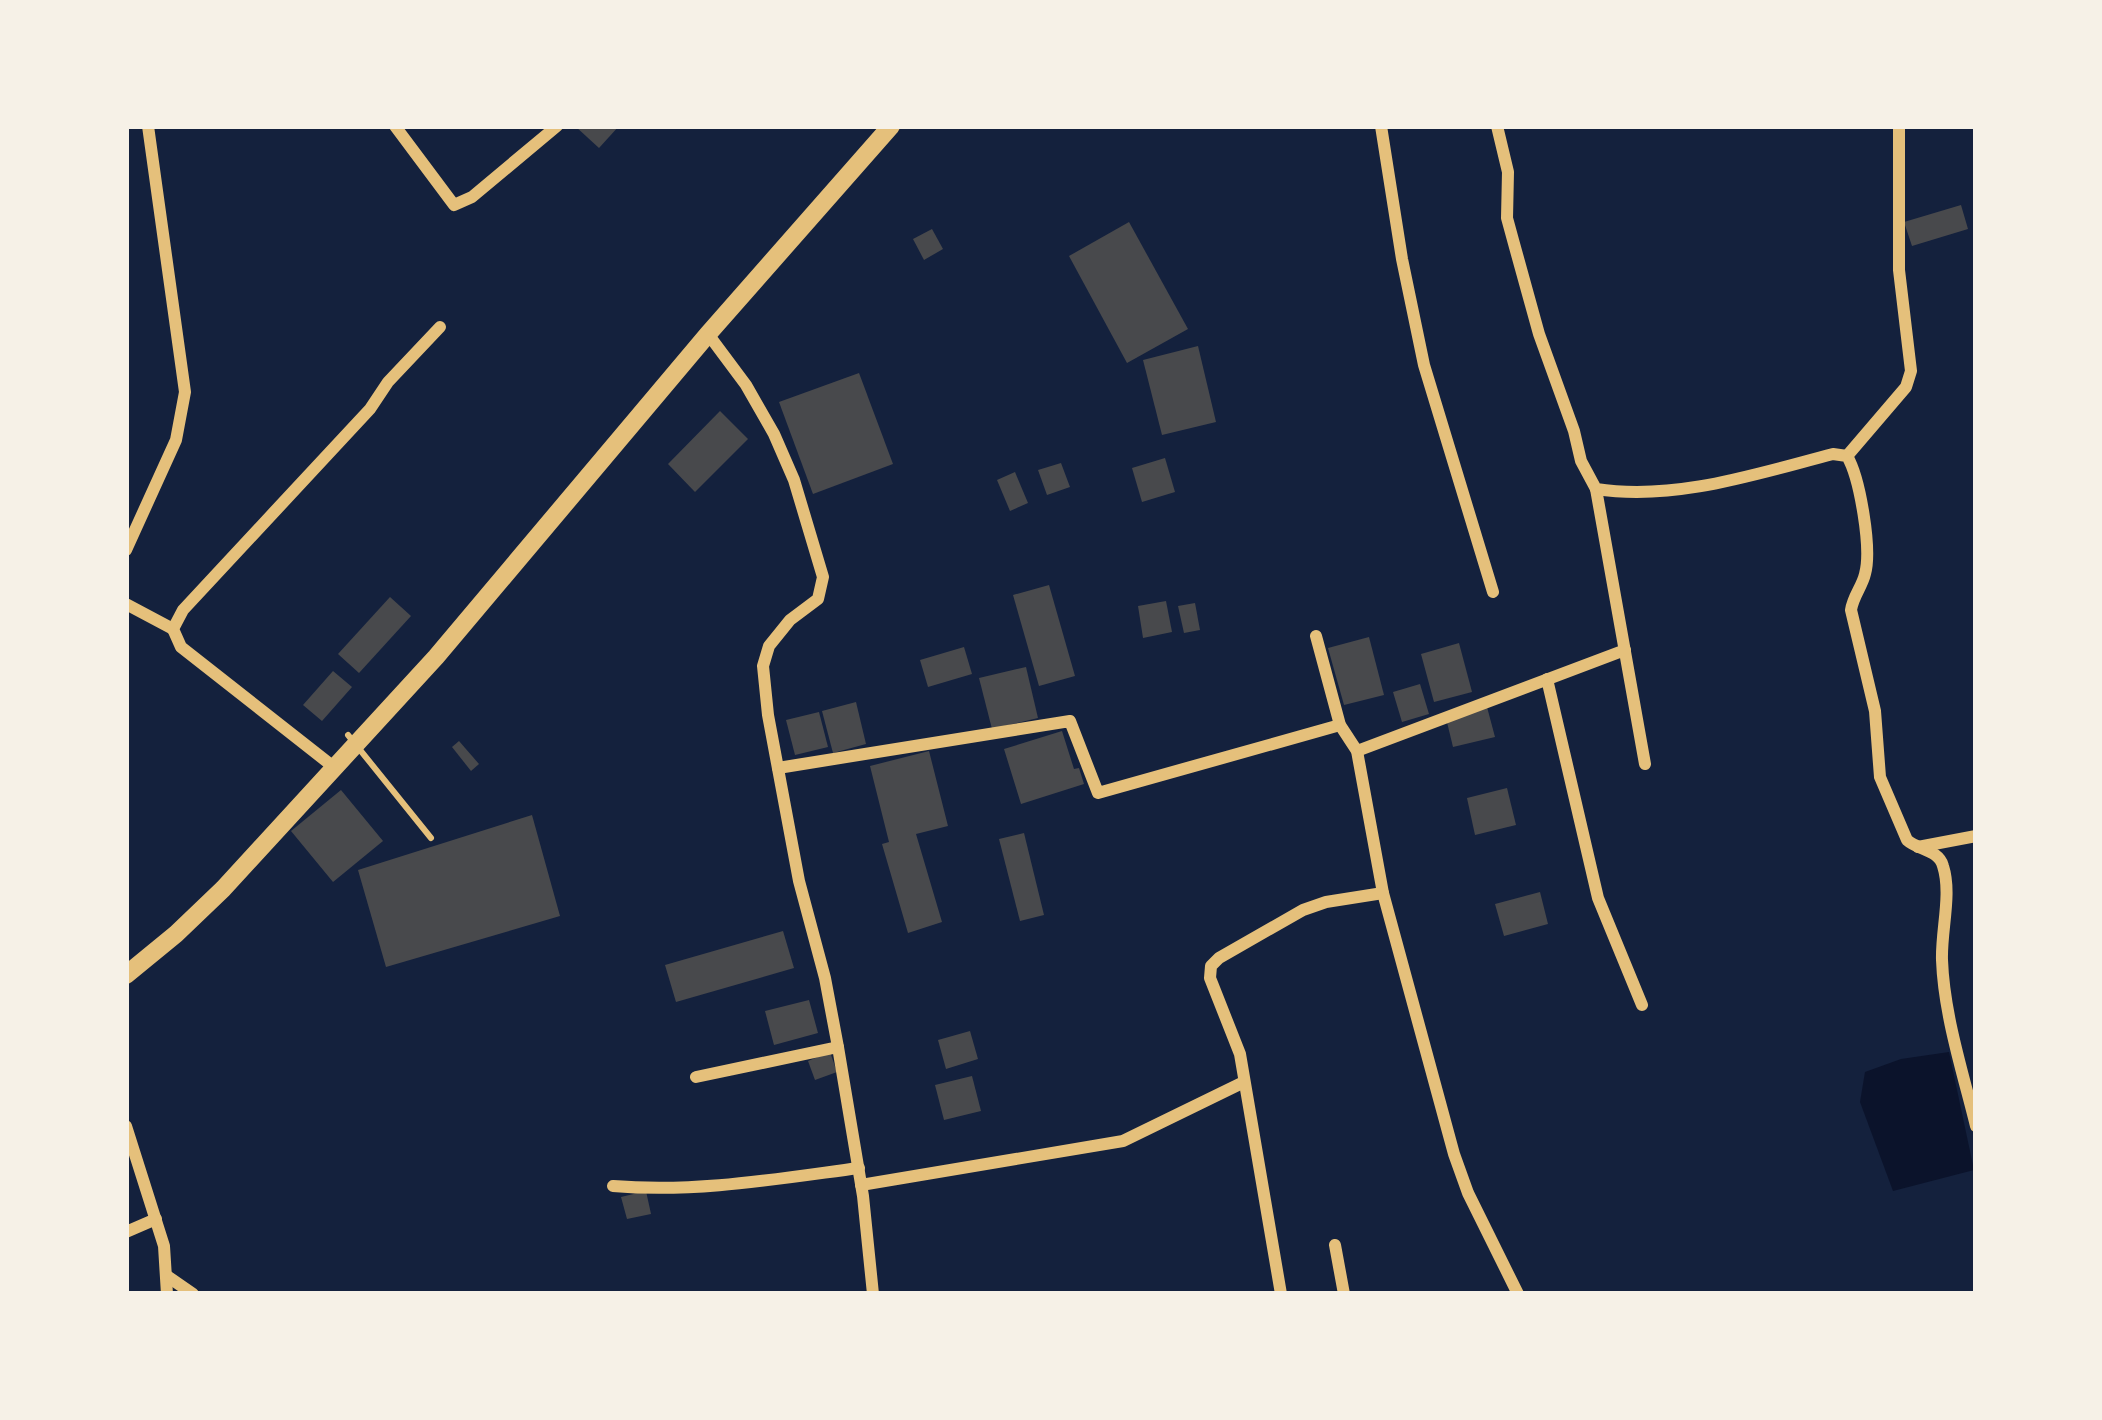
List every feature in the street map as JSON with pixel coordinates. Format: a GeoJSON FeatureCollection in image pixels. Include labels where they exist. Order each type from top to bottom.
{"type":"FeatureCollection","features":[{"type":"Feature","properties":{"kind":"main road"},"geometry":{"type":"LineString","coordinates":[[126,975],[223,889],[335,768],[352,740],[436,657],[708,334],[891,126]]}},
{"type":"Feature","properties":{"kind":"street"},"geometry":{"type":"LineString","coordinates":[[126,550],[176,440],[185,392],[148,126]]}},
{"type":"Feature","properties":{"kind":"street"},"geometry":{"type":"LineString","coordinates":[[395,126],[454,205],[472,196],[557,126]]}},
{"type":"Feature","properties":{"kind":"street"},"geometry":{"type":"LineString","coordinates":[[1382,126],[1424,365],[1493,592]]}},
{"type":"Feature","properties":{"kind":"street"},"geometry":{"type":"LineString","coordinates":[[1497,126],[1508,172],[1507,218],[1539,334],[1581,460],[1596,489],[1645,764]]}},
{"type":"Feature","properties":{"kind":"street"},"geometry":{"type":"LineString","coordinates":[[1847,455],[1906,387],[1911,371],[1899,270],[1899,126]]}},
{"type":"Feature","properties":{"kind":"street"},"geometry":{"type":"LineString","coordinates":[[173,629],[183,610],[440,327]]}},
{"type":"Feature","properties":{"kind":"street"},"geometry":{"type":"LineString","coordinates":[[708,334],[746,385],[774,434],[794,480],[823,577],[818,599],[790,620],[769,646],[763,666],[800,881],[826,978],[859,1168],[873,1294]]}},
{"type":"Feature","properties":{"kind":"street"},"geometry":{"type":"LineString","coordinates":[[1596,489],[1676,489],[1733,480],[1833,454],[1847,455]]}},
{"type":"Feature","properties":{"kind":"street"},"geometry":{"type":"LineString","coordinates":[[1847,455],[1860,493],[1867,571],[1851,610],[1875,711],[1880,777],[1907,840],[1937,854],[1945,870],[1942,962],[1976,1126]]}},
{"type":"Feature","properties":{"kind":"street"},"geometry":{"type":"LineString","coordinates":[[126,604],[173,629],[181,647],[335,768]]}},
{"type":"Feature","properties":{"kind":"street"},"geometry":{"type":"LineString","coordinates":[[1316,636],[1340,725],[1357,751],[1384,893],[1454,1154],[1518,1294]]}},
{"type":"Feature","properties":{"kind":"street"},"geometry":{"type":"LineString","coordinates":[[1357,751],[1625,650]]}},
{"type":"Feature","properties":{"kind":"street"},"geometry":{"type":"LineString","coordinates":[[1547,679],[1594,882],[1642,1005]]}},
{"type":"Feature","properties":{"kind":"street"},"geometry":{"type":"LineString","coordinates":[[778,768],[1070,721],[1098,794],[1340,725]]}},
{"type":"Feature","properties":{"kind":"street"},"geometry":{"type":"LineString","coordinates":[[1915,847],[1976,836]]}},
{"type":"Feature","properties":{"kind":"street"},"geometry":{"type":"LineString","coordinates":[[1281,1294],[1233,1031],[1210,978],[1210,966],[1303,910],[1384,893]]}},
{"type":"Feature","properties":{"kind":"street"},"geometry":{"type":"LineString","coordinates":[[695,1077],[838,1047]]}},
{"type":"Feature","properties":{"kind":"street"},"geometry":{"type":"LineString","coordinates":[[861,1185],[1104,1146],[1140,1134],[1244,1082]]}},
{"type":"Feature","properties":{"kind":"street"},"geometry":{"type":"LineString","coordinates":[[126,1126],[164,1246],[166,1294]]}},
{"type":"Feature","properties":{"kind":"street"},"geometry":{"type":"LineString","coordinates":[[613,1186],[707,1188],[859,1168]]}},
{"type":"Feature","properties":{"kind":"street"},"geometry":{"type":"LineString","coordinates":[[126,1232],[156,1219]]}},
{"type":"Feature","properties":{"kind":"street"},"geometry":{"type":"LineString","coordinates":[[1335,1245],[1344,1294]]}},
{"type":"Feature","properties":{"kind":"street"},"geometry":{"type":"LineString","coordinates":[[167,1276],[193,1294]]}},
{"type":"Feature","properties":{"kind":"lane"},"geometry":{"type":"LineString","coordinates":[[352,740],[431,838]]}},
{"type":"Feature","properties":{"kind":"water"},"geometry":{"type":"Polygon","coordinates":[[[1949,1052],[1974,1170],[1893,1191],[1860,1102],[1865,1072],[1901,1059],[1949,1052]]]}},
{"type":"Feature","properties":{"kind":"building"},"geometry":{"type":"Polygon","coordinates":[[[575,126],[619,126],[599,148],[575,126]]]}},
{"type":"Feature","properties":{"kind":"building"},"geometry":{"type":"Polygon","coordinates":[[[1961,205],[1968,229],[1912,246],[1904,222],[1961,205]]]}},
{"type":"Feature","properties":{"kind":"building"},"geometry":{"type":"Polygon","coordinates":[[[1129,222],[1188,329],[1127,363],[1069,256],[1129,222]]]}},
{"type":"Feature","properties":{"kind":"building"},"geometry":{"type":"Polygon","coordinates":[[[932,229],[943,249],[924,260],[913,239],[932,229]]]}},
{"type":"Feature","properties":{"kind":"building"},"geometry":{"type":"Polygon","coordinates":[[[1198,346],[1216,422],[1162,435],[1143,360],[1198,346]]]}},
{"type":"Feature","properties":{"kind":"building"},"geometry":{"type":"Polygon","coordinates":[[[859,373],[893,464],[813,494],[779,402],[859,373]]]}},
{"type":"Feature","properties":{"kind":"building"},"geometry":{"type":"Polygon","coordinates":[[[720,411],[748,439],[695,492],[668,464],[720,411]]]}},
{"type":"Feature","properties":{"kind":"building"},"geometry":{"type":"Polygon","coordinates":[[[1165,458],[1175,492],[1142,502],[1132,468],[1165,458]]]}},
{"type":"Feature","properties":{"kind":"building"},"geometry":{"type":"Polygon","coordinates":[[[1061,463],[1070,487],[1047,495],[1038,470],[1061,463]]]}},
{"type":"Feature","properties":{"kind":"building"},"geometry":{"type":"Polygon","coordinates":[[[1015,472],[1028,503],[1010,511],[997,480],[1015,472]]]}},
{"type":"Feature","properties":{"kind":"building"},"geometry":{"type":"Polygon","coordinates":[[[1049,585],[1075,676],[1039,686],[1013,595],[1049,585]]]}},
{"type":"Feature","properties":{"kind":"building"},"geometry":{"type":"Polygon","coordinates":[[[390,597],[411,616],[359,673],[338,654],[390,597]]]}},
{"type":"Feature","properties":{"kind":"building"},"geometry":{"type":"Polygon","coordinates":[[[1166,601],[1172,632],[1143,638],[1138,606],[1166,601]]]}},
{"type":"Feature","properties":{"kind":"building"},"geometry":{"type":"Polygon","coordinates":[[[1195,603],[1200,630],[1184,633],[1178,606],[1195,603]]]}},
{"type":"Feature","properties":{"kind":"building"},"geometry":{"type":"Polygon","coordinates":[[[1369,637],[1384,695],[1344,705],[1328,648],[1369,637]]]}},
{"type":"Feature","properties":{"kind":"building"},"geometry":{"type":"Polygon","coordinates":[[[1459,643],[1472,692],[1434,702],[1421,654],[1459,643]]]}},
{"type":"Feature","properties":{"kind":"building"},"geometry":{"type":"Polygon","coordinates":[[[964,647],[972,674],[928,687],[920,660],[964,647]]]}},
{"type":"Feature","properties":{"kind":"building"},"geometry":{"type":"Polygon","coordinates":[[[1026,667],[1038,718],[992,729],[979,678],[1026,667]]]}},
{"type":"Feature","properties":{"kind":"building"},"geometry":{"type":"Polygon","coordinates":[[[333,671],[352,687],[322,721],[303,705],[333,671]]]}},
{"type":"Feature","properties":{"kind":"building"},"geometry":{"type":"Polygon","coordinates":[[[1420,684],[1429,714],[1402,722],[1393,692],[1420,684]]]}},
{"type":"Feature","properties":{"kind":"building"},"geometry":{"type":"Polygon","coordinates":[[[856,702],[866,744],[833,753],[822,711],[856,702]]]}},
{"type":"Feature","properties":{"kind":"building"},"geometry":{"type":"Polygon","coordinates":[[[1487,707],[1495,737],[1453,747],[1446,718],[1487,707]]]}},
{"type":"Feature","properties":{"kind":"building"},"geometry":{"type":"Polygon","coordinates":[[[819,712],[828,747],[795,755],[786,720],[819,712]]]}},
{"type":"Feature","properties":{"kind":"building"},"geometry":{"type":"Polygon","coordinates":[[[1062,731],[1084,784],[1021,804],[1004,749],[1062,731]]]}},
{"type":"Feature","properties":{"kind":"building"},"geometry":{"type":"Polygon","coordinates":[[[459,741],[479,764],[471,771],[452,747],[459,741]]]}},
{"type":"Feature","properties":{"kind":"building"},"geometry":{"type":"Polygon","coordinates":[[[929,751],[948,826],[916,834],[942,922],[908,933],[882,844],[889,842],[870,766],[929,751]]]}},
{"type":"Feature","properties":{"kind":"building"},"geometry":{"type":"Polygon","coordinates":[[[1507,788],[1516,825],[1475,835],[1467,798],[1507,788]]]}},
{"type":"Feature","properties":{"kind":"building"},"geometry":{"type":"Polygon","coordinates":[[[341,790],[383,841],[333,882],[291,831],[341,790]]]}},
{"type":"Feature","properties":{"kind":"building"},"geometry":{"type":"Polygon","coordinates":[[[532,815],[560,916],[386,967],[358,870],[532,815]]]}},
{"type":"Feature","properties":{"kind":"building"},"geometry":{"type":"Polygon","coordinates":[[[1024,833],[1044,915],[1020,921],[999,839],[1024,833]]]}},
{"type":"Feature","properties":{"kind":"building"},"geometry":{"type":"Polygon","coordinates":[[[1540,892],[1548,924],[1504,936],[1495,904],[1540,892]]]}},
{"type":"Feature","properties":{"kind":"building"},"geometry":{"type":"Polygon","coordinates":[[[783,931],[794,968],[676,1002],[665,965],[783,931]]]}},
{"type":"Feature","properties":{"kind":"building"},"geometry":{"type":"Polygon","coordinates":[[[809,1000],[818,1033],[774,1045],[765,1011],[809,1000]]]}},
{"type":"Feature","properties":{"kind":"building"},"geometry":{"type":"Polygon","coordinates":[[[970,1031],[978,1059],[946,1069],[938,1040],[970,1031]]]}},
{"type":"Feature","properties":{"kind":"building"},"geometry":{"type":"Polygon","coordinates":[[[830,1052],[837,1072],[815,1080],[808,1061],[830,1052]]]}},
{"type":"Feature","properties":{"kind":"building"},"geometry":{"type":"Polygon","coordinates":[[[972,1076],[981,1111],[944,1120],[935,1085],[972,1076]]]}},
{"type":"Feature","properties":{"kind":"building"},"geometry":{"type":"Polygon","coordinates":[[[646,1191],[651,1214],[627,1219],[621,1197],[646,1191]]]}}]}
